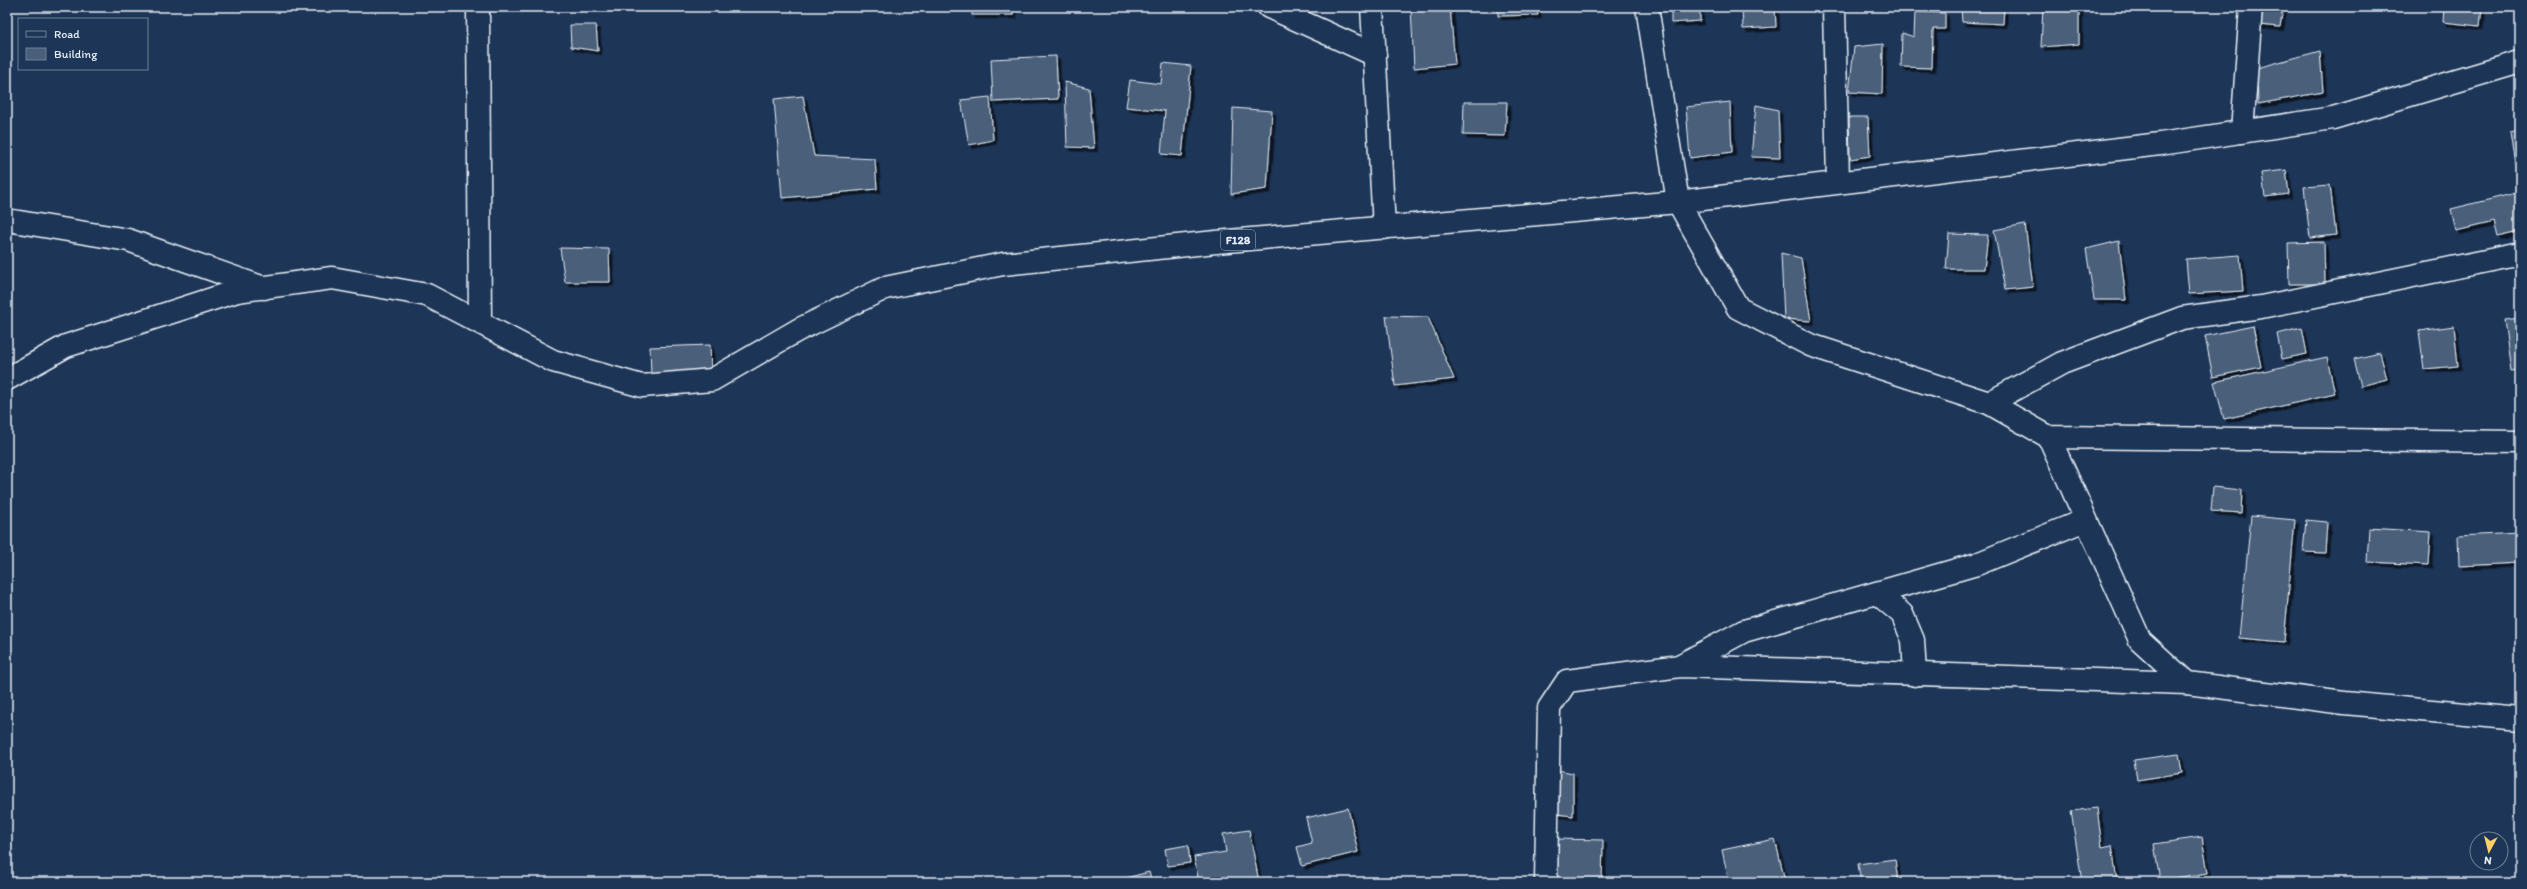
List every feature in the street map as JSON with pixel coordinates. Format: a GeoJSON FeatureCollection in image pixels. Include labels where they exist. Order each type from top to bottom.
{"type":"FeatureCollection","features":[{"type":"Feature","properties":{"kind":"street"},"geometry":{"type":"LineString","coordinates":[[478,7],[480,322]]}},
{"type":"Feature","properties":{"kind":"street"},"geometry":{"type":"LineString","coordinates":[[1270,7],[1375,55]]}},
{"type":"Feature","properties":{"kind":"street"},"geometry":{"type":"LineString","coordinates":[[1372,7],[1384,228]]}},
{"type":"Feature","properties":{"kind":"street"},"geometry":{"type":"LineString","coordinates":[[1647,7],[1678,202],[1738,308],[1810,345],[1989,403],[2049,437],[2520,442]]}},
{"type":"Feature","properties":{"kind":"street"},"geometry":{"type":"LineString","coordinates":[[1834,7],[1838,182]]}},
{"type":"Feature","properties":{"kind":"street"},"geometry":{"type":"LineString","coordinates":[[2242,132],[2251,7]]}},
{"type":"Feature","properties":{"kind":"street","name":"F128"},"geometry":{"type":"LineString","coordinates":[[7,379],[66,346],[237,291],[332,278],[427,295],[553,361],[642,386],[712,380],[798,330],[884,288],[1003,264],[1678,202],[2152,145],[2333,118],[2520,62]]}},
{"type":"Feature","properties":{"kind":"street"},"geometry":{"type":"LineString","coordinates":[[7,220],[128,240],[264,288]]}},
{"type":"Feature","properties":{"kind":"street"},"geometry":{"type":"LineString","coordinates":[[1989,403],[2062,363],[2182,318],[2261,307],[2520,254]]}},
{"type":"Feature","properties":{"kind":"street"},"geometry":{"type":"LineString","coordinates":[[2049,437],[2140,640],[2187,683]]}},
{"type":"Feature","properties":{"kind":"street"},"geometry":{"type":"LineString","coordinates":[[1680,666],[1744,631],[1977,564],[2085,520]]}},
{"type":"Feature","properties":{"kind":"street"},"geometry":{"type":"LineString","coordinates":[[1877,593],[1902,614],[1913,640],[1915,675]]}},
{"type":"Feature","properties":{"kind":"street"},"geometry":{"type":"LineString","coordinates":[[1546,882],[1549,708],[1567,681],[1680,666],[2187,683],[2344,703],[2520,719]]}},
{"type":"Feature","properties":{"kind":"building"},"geometry":{"type":"Polygon","coordinates":[[[972,7],[1013,7],[1013,15],[972,15],[972,7]]]}},
{"type":"Feature","properties":{"kind":"building"},"geometry":{"type":"Polygon","coordinates":[[[1411,7],[1450,7],[1455,64],[1414,68],[1411,7]]]}},
{"type":"Feature","properties":{"kind":"building"},"geometry":{"type":"Polygon","coordinates":[[[1498,7],[1537,7],[1538,15],[1498,16],[1498,7]]]}},
{"type":"Feature","properties":{"kind":"building"},"geometry":{"type":"Polygon","coordinates":[[[1671,7],[1700,7],[1700,21],[1671,23],[1671,7]]]}},
{"type":"Feature","properties":{"kind":"building"},"geometry":{"type":"Polygon","coordinates":[[[1742,7],[1775,7],[1776,27],[1743,29],[1742,7]]]}},
{"type":"Feature","properties":{"kind":"building"},"geometry":{"type":"Polygon","coordinates":[[[1961,7],[2004,7],[2003,24],[1962,22],[1961,7]]]}},
{"type":"Feature","properties":{"kind":"building"},"geometry":{"type":"Polygon","coordinates":[[[2043,7],[2079,7],[2079,44],[2041,47],[2043,7]]]}},
{"type":"Feature","properties":{"kind":"building"},"geometry":{"type":"Polygon","coordinates":[[[2260,7],[2283,7],[2280,27],[2258,25],[2260,7]]]}},
{"type":"Feature","properties":{"kind":"building"},"geometry":{"type":"Polygon","coordinates":[[[2444,7],[2482,7],[2480,26],[2443,22],[2444,7]]]}},
{"type":"Feature","properties":{"kind":"building"},"geometry":{"type":"Polygon","coordinates":[[[1915,12],[1945,13],[1945,29],[1933,29],[1932,68],[1901,67],[1902,33],[1914,37],[1915,12]]]}},
{"type":"Feature","properties":{"kind":"building"},"geometry":{"type":"Polygon","coordinates":[[[570,25],[596,25],[598,51],[571,47],[570,25]]]}},
{"type":"Feature","properties":{"kind":"building"},"geometry":{"type":"Polygon","coordinates":[[[1883,44],[1882,94],[1849,92],[1854,47],[1883,44]]]}},
{"type":"Feature","properties":{"kind":"building"},"geometry":{"type":"Polygon","coordinates":[[[2320,51],[2323,92],[2258,104],[2257,68],[2320,51]]]}},
{"type":"Feature","properties":{"kind":"building"},"geometry":{"type":"Polygon","coordinates":[[[1056,56],[1058,99],[993,102],[991,59],[1056,56]]]}},
{"type":"Feature","properties":{"kind":"building"},"geometry":{"type":"Polygon","coordinates":[[[1163,63],[1191,66],[1182,156],[1161,154],[1165,111],[1126,107],[1130,80],[1161,84],[1163,63]]]}},
{"type":"Feature","properties":{"kind":"building"},"geometry":{"type":"Polygon","coordinates":[[[1065,82],[1089,88],[1094,148],[1067,147],[1065,82]]]}},
{"type":"Feature","properties":{"kind":"building"},"geometry":{"type":"Polygon","coordinates":[[[803,96],[814,156],[875,159],[877,189],[782,198],[774,99],[803,96]]]}},
{"type":"Feature","properties":{"kind":"building"},"geometry":{"type":"Polygon","coordinates":[[[990,97],[993,140],[969,145],[961,100],[990,97]]]}},
{"type":"Feature","properties":{"kind":"building"},"geometry":{"type":"Polygon","coordinates":[[[1464,102],[1507,102],[1505,136],[1463,135],[1464,102]]]}},
{"type":"Feature","properties":{"kind":"building"},"geometry":{"type":"Polygon","coordinates":[[[1730,102],[1732,152],[1690,158],[1686,107],[1730,102]]]}},
{"type":"Feature","properties":{"kind":"building"},"geometry":{"type":"Polygon","coordinates":[[[1756,105],[1778,110],[1780,158],[1751,157],[1756,105]]]}},
{"type":"Feature","properties":{"kind":"building"},"geometry":{"type":"Polygon","coordinates":[[[1233,108],[1272,111],[1267,189],[1231,194],[1233,108]]]}},
{"type":"Feature","properties":{"kind":"building"},"geometry":{"type":"Polygon","coordinates":[[[1849,117],[1868,117],[1870,156],[1850,159],[1849,117]]]}},
{"type":"Feature","properties":{"kind":"building"},"geometry":{"type":"Polygon","coordinates":[[[2520,130],[2520,187],[2519,187],[2510,132],[2520,130]]]}},
{"type":"Feature","properties":{"kind":"building"},"geometry":{"type":"Polygon","coordinates":[[[2286,170],[2289,194],[2265,197],[2262,173],[2286,170]]]}},
{"type":"Feature","properties":{"kind":"building"},"geometry":{"type":"Polygon","coordinates":[[[2330,185],[2336,235],[2310,238],[2304,187],[2330,185]]]}},
{"type":"Feature","properties":{"kind":"building"},"geometry":{"type":"Polygon","coordinates":[[[2520,192],[2520,231],[2498,236],[2494,222],[2456,231],[2451,209],[2520,192]]]}},
{"type":"Feature","properties":{"kind":"building"},"geometry":{"type":"Polygon","coordinates":[[[2025,224],[2033,287],[2005,290],[1994,230],[2025,224]]]}},
{"type":"Feature","properties":{"kind":"building"},"geometry":{"type":"Polygon","coordinates":[[[1949,234],[1988,235],[1984,269],[1946,269],[1949,234]]]}},
{"type":"Feature","properties":{"kind":"building"},"geometry":{"type":"Polygon","coordinates":[[[2119,241],[2126,300],[2094,300],[2086,249],[2119,241]]]}},
{"type":"Feature","properties":{"kind":"building"},"geometry":{"type":"Polygon","coordinates":[[[2324,242],[2325,284],[2289,284],[2288,243],[2324,242]]]}},
{"type":"Feature","properties":{"kind":"building"},"geometry":{"type":"Polygon","coordinates":[[[560,248],[609,249],[610,282],[565,282],[560,248]]]}},
{"type":"Feature","properties":{"kind":"building"},"geometry":{"type":"Polygon","coordinates":[[[1781,253],[1801,258],[1811,321],[1784,319],[1781,253]]]}},
{"type":"Feature","properties":{"kind":"building"},"geometry":{"type":"Polygon","coordinates":[[[2240,255],[2243,291],[2189,294],[2186,259],[2240,255]]]}},
{"type":"Feature","properties":{"kind":"building"},"geometry":{"type":"Polygon","coordinates":[[[1386,316],[1428,317],[1454,379],[1395,386],[1386,316]]]}},
{"type":"Feature","properties":{"kind":"building"},"geometry":{"type":"Polygon","coordinates":[[[2520,318],[2520,370],[2511,371],[2504,320],[2520,318]]]}},
{"type":"Feature","properties":{"kind":"building"},"geometry":{"type":"Polygon","coordinates":[[[2253,326],[2261,367],[2213,377],[2205,336],[2253,326]]]}},
{"type":"Feature","properties":{"kind":"building"},"geometry":{"type":"Polygon","coordinates":[[[2454,326],[2458,366],[2424,369],[2419,331],[2454,326]]]}},
{"type":"Feature","properties":{"kind":"building"},"geometry":{"type":"Polygon","coordinates":[[[2302,328],[2307,354],[2282,359],[2277,334],[2302,328]]]}},
{"type":"Feature","properties":{"kind":"building"},"geometry":{"type":"Polygon","coordinates":[[[710,345],[711,372],[651,375],[650,347],[710,345]]]}},
{"type":"Feature","properties":{"kind":"building"},"geometry":{"type":"Polygon","coordinates":[[[2380,353],[2387,379],[2361,386],[2354,359],[2380,353]]]}},
{"type":"Feature","properties":{"kind":"building"},"geometry":{"type":"Polygon","coordinates":[[[2327,357],[2335,394],[2224,419],[2214,382],[2327,357]]]}},
{"type":"Feature","properties":{"kind":"building"},"geometry":{"type":"Polygon","coordinates":[[[2213,487],[2242,490],[2241,513],[2211,511],[2213,487]]]}},
{"type":"Feature","properties":{"kind":"building"},"geometry":{"type":"Polygon","coordinates":[[[2251,516],[2295,520],[2284,642],[2239,638],[2251,516]]]}},
{"type":"Feature","properties":{"kind":"building"},"geometry":{"type":"Polygon","coordinates":[[[2306,520],[2327,522],[2325,553],[2303,552],[2306,520]]]}},
{"type":"Feature","properties":{"kind":"building"},"geometry":{"type":"Polygon","coordinates":[[[2369,528],[2431,532],[2429,565],[2367,562],[2369,528]]]}},
{"type":"Feature","properties":{"kind":"building"},"geometry":{"type":"Polygon","coordinates":[[[2520,533],[2520,563],[2459,566],[2458,536],[2520,533]]]}},
{"type":"Feature","properties":{"kind":"building"},"geometry":{"type":"Polygon","coordinates":[[[2179,754],[2182,773],[2137,780],[2134,760],[2179,754]]]}},
{"type":"Feature","properties":{"kind":"building"},"geometry":{"type":"Polygon","coordinates":[[[1547,768],[1573,773],[1573,816],[1548,813],[1547,768]]]}},
{"type":"Feature","properties":{"kind":"building"},"geometry":{"type":"Polygon","coordinates":[[[1348,808],[1358,852],[1302,866],[1297,847],[1312,843],[1306,818],[1348,808]]]}},
{"type":"Feature","properties":{"kind":"building"},"geometry":{"type":"Polygon","coordinates":[[[2097,808],[2102,847],[2112,845],[2117,882],[2082,882],[2071,811],[2097,808]]]}},
{"type":"Feature","properties":{"kind":"building"},"geometry":{"type":"Polygon","coordinates":[[[1249,830],[1259,882],[1199,882],[1194,857],[1226,852],[1223,834],[1249,830]]]}},
{"type":"Feature","properties":{"kind":"building"},"geometry":{"type":"Polygon","coordinates":[[[2202,837],[2208,873],[2160,880],[2154,844],[2202,837]]]}},
{"type":"Feature","properties":{"kind":"building"},"geometry":{"type":"Polygon","coordinates":[[[1556,839],[1603,840],[1602,882],[1555,882],[1556,839]]]}},
{"type":"Feature","properties":{"kind":"building"},"geometry":{"type":"Polygon","coordinates":[[[1775,839],[1785,881],[1804,878],[1805,882],[1729,882],[1722,850],[1775,839]]]}},
{"type":"Feature","properties":{"kind":"building"},"geometry":{"type":"Polygon","coordinates":[[[1188,845],[1190,863],[1168,866],[1165,849],[1188,845]]]}},
{"type":"Feature","properties":{"kind":"building"},"geometry":{"type":"Polygon","coordinates":[[[1895,859],[1898,882],[1861,882],[1858,864],[1895,859]]]}},
{"type":"Feature","properties":{"kind":"building"},"geometry":{"type":"Polygon","coordinates":[[[1149,872],[1152,882],[1123,882],[1122,879],[1149,872]]]}}]}
